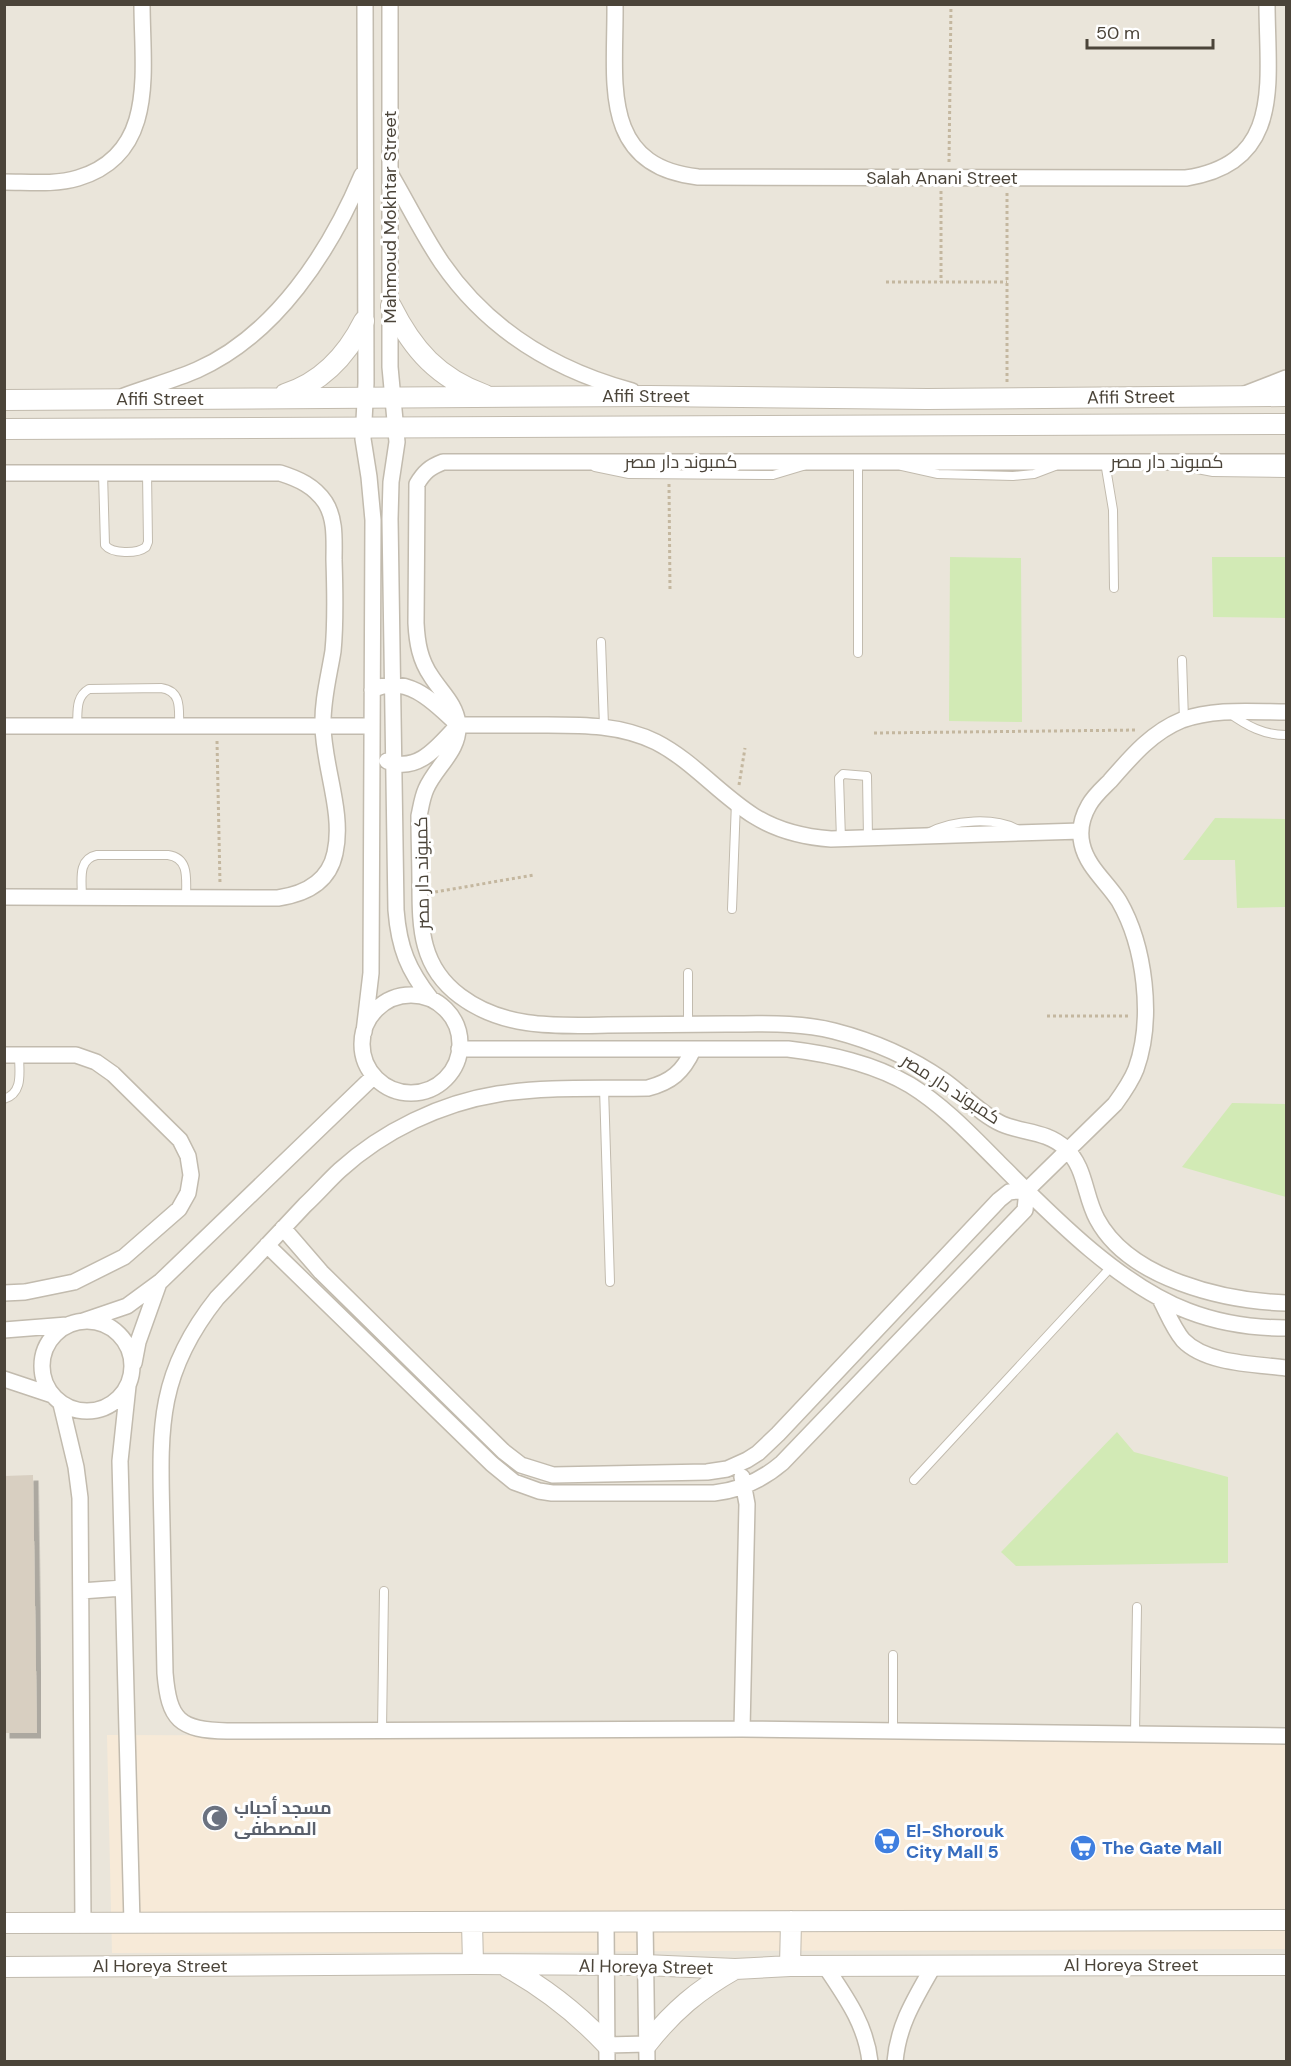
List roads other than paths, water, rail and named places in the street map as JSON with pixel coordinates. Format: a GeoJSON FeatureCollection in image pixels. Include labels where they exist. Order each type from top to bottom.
{"type":"FeatureCollection","features":[{"type":"Feature","properties":{"kind":"street"},"geometry":{"type":"LineString","coordinates":[[4,182],[59,181],[76,178],[93,172],[122,150],[139,118],[142,100],[142,4]]}},
{"type":"Feature","properties":{"kind":"street","name":"Mahmoud Mokhtar Street"},"geometry":{"type":"LineString","coordinates":[[363,1032],[371,973],[373,520],[363,428],[365,398],[365,4]]}},
{"type":"Feature","properties":{"kind":"street","name":"Mahmoud Mokhtar Street"},"geometry":{"type":"LineString","coordinates":[[390,4],[390,366],[396,429],[390,519],[396,910],[398,934],[405,958],[416,980],[431,999]]}},
{"type":"Feature","properties":{"kind":"street","name":"Salah Anani Street"},"geometry":{"type":"LineString","coordinates":[[615,4],[616,106],[621,125],[630,142],[643,157],[660,168],[678,175],[698,177],[1186,178],[1205,176],[1224,168],[1240,157],[1262,125],[1267,106],[1267,4]]}},
{"type":"Feature","properties":{"kind":"street"},"geometry":{"type":"LineString","coordinates":[[113,399],[199,369],[235,347],[268,320],[297,289],[322,254],[345,215],[365,166]]}},
{"type":"Feature","properties":{"kind":"street"},"geometry":{"type":"LineString","coordinates":[[390,173],[442,262],[467,295],[496,323],[528,348],[564,368],[602,383],[650,396]]}},
{"type":"Feature","properties":{"kind":"street"},"geometry":{"type":"LineString","coordinates":[[391,306],[404,332],[428,361],[442,373],[467,388],[494,398]]}},
{"type":"Feature","properties":{"kind":"street"},"geometry":{"type":"LineString","coordinates":[[273,398],[296,391],[318,379],[337,363],[353,343],[364,321]]}},
{"type":"Feature","properties":{"kind":"street"},"geometry":{"type":"LineString","coordinates":[[1239,396],[1287,378]]}},
{"type":"Feature","properties":{"kind":"street","name":"Afifi Street"},"geometry":{"type":"LineString","coordinates":[[5,400],[650,396],[1007,399],[1287,396]]}},
{"type":"Feature","properties":{"kind":"street"},"geometry":{"type":"LineString","coordinates":[[927,399],[928,426]]}},
{"type":"Feature","properties":{"kind":"street","name":"Afifi Street"},"geometry":{"type":"LineString","coordinates":[[4,429],[1287,424]]}},
{"type":"Feature","properties":{"kind":"street","name":"كمبوند دار مصر"},"geometry":{"type":"LineString","coordinates":[[1067,1149],[1051,1138],[1002,1124],[922,1067],[901,1055],[856,1037],[808,1026],[784,1024],[545,1025],[518,1022],[492,1014],[460,996],[447,984],[427,955],[422,938],[419,816],[421,802],[433,776],[454,747],[458,726],[454,707],[430,675],[417,642],[417,484],[432,466],[443,462],[1287,462]]}},
{"type":"Feature","properties":{"kind":"street"},"geometry":{"type":"LineString","coordinates":[[4,473],[280,473],[298,478],[314,489],[326,504],[333,521],[335,614],[332,653],[324,699],[323,726],[324,753],[336,826],[335,854],[327,872],[314,886],[297,895],[278,898],[4,897]]}},
{"type":"Feature","properties":{"kind":"street"},"geometry":{"type":"LineString","coordinates":[[372,690],[382,685],[393,684],[406,687],[426,698],[458,726],[604,726],[631,732],[676,753],[752,815],[790,833],[810,838],[841,839],[1081,831]]}},
{"type":"Feature","properties":{"kind":"street"},"geometry":{"type":"LineString","coordinates":[[267,1245],[492,1464],[514,1482],[539,1491],[565,1494],[714,1493],[745,1487],[764,1477],[782,1462],[1025,1210],[1027,1190],[1101,1118],[1127,1089],[1141,1053],[1144,1016],[1142,972],[1138,946],[1130,921],[1117,899],[1090,864],[1082,843],[1083,816],[1090,802],[1146,743],[1164,729],[1205,714],[1287,712]]}},
{"type":"Feature","properties":{"kind":"street"},"geometry":{"type":"LineString","coordinates":[[4,726],[372,726]]}},
{"type":"Feature","properties":{"kind":"street"},"geometry":{"type":"LineString","coordinates":[[372,752],[394,764],[406,766],[419,762],[458,726]]}},
{"type":"Feature","properties":{"kind":"street"},"geometry":{"type":"LineString","coordinates":[[414,995],[431,999],[453,1020],[459,1034],[456,1063],[438,1085],[425,1091],[411,1093],[385,1086],[374,1076],[366,1063],[362,1048],[363,1032],[370,1017],[382,1005],[397,997],[414,995]]}},
{"type":"Feature","properties":{"kind":"street"},"geometry":{"type":"LineString","coordinates":[[459,1049],[788,1049],[829,1055],[880,1071],[908,1084],[935,1102],[959,1122],[1064,1225],[1112,1266],[1160,1299],[1216,1321],[1246,1326],[1287,1328]]}},
{"type":"Feature","properties":{"kind":"street"},"geometry":{"type":"LineString","coordinates":[[693,1050],[686,1064],[676,1076],[663,1084],[648,1088],[531,1089],[496,1094],[462,1102],[429,1114],[397,1130],[368,1148],[340,1170],[204,1314],[182,1352],[168,1393],[161,1436],[167,1698],[179,1720],[190,1727],[203,1730],[742,1729],[1287,1736]]}},
{"type":"Feature","properties":{"kind":"street"},"geometry":{"type":"LineString","coordinates":[[4,1293],[25,1292],[74,1282],[124,1257],[178,1209],[188,1193],[191,1175],[188,1156],[180,1140],[113,1074],[96,1062],[76,1055],[12,1055]]}},
{"type":"Feature","properties":{"kind":"street"},"geometry":{"type":"LineString","coordinates":[[4,1330],[67,1325],[127,1306],[161,1281],[374,1076]]}},
{"type":"Feature","properties":{"kind":"street"},"geometry":{"type":"LineString","coordinates":[[1067,1149],[1081,1171],[1098,1221],[1120,1248],[1177,1282],[1212,1294],[1237,1299],[1287,1303]]}},
{"type":"Feature","properties":{"kind":"street"},"geometry":{"type":"LineString","coordinates":[[283,1228],[321,1272],[502,1451],[520,1465],[542,1473],[564,1475],[707,1472],[736,1466],[758,1453],[999,1200],[1009,1192],[1027,1190]]}},
{"type":"Feature","properties":{"kind":"street"},"geometry":{"type":"LineString","coordinates":[[132,1923],[120,1461],[128,1386],[138,1342],[161,1281]]}},
{"type":"Feature","properties":{"kind":"street"},"geometry":{"type":"LineString","coordinates":[[1160,1299],[1177,1332],[1192,1347],[1202,1353],[1223,1359],[1287,1368]]}},
{"type":"Feature","properties":{"kind":"street"},"geometry":{"type":"LineString","coordinates":[[83,1321],[99,1322],[113,1329],[124,1340],[131,1354],[132,1370]]}},
{"type":"Feature","properties":{"kind":"street"},"geometry":{"type":"LineString","coordinates":[[67,1325],[54,1335],[45,1349],[42,1365],[44,1381],[56,1399],[76,1467],[80,1498],[83,1923]]}},
{"type":"Feature","properties":{"kind":"street"},"geometry":{"type":"LineString","coordinates":[[4,1379],[56,1399],[75,1410],[91,1412],[106,1408],[119,1399],[128,1386]]}},
{"type":"Feature","properties":{"kind":"street"},"geometry":{"type":"LineString","coordinates":[[736,1466],[745,1487],[747,1504],[742,1729]]}},
{"type":"Feature","properties":{"kind":"street"},"geometry":{"type":"LineString","coordinates":[[81,1591],[123,1588]]}},
{"type":"Feature","properties":{"kind":"street"},"geometry":{"type":"LineString","coordinates":[[4,1923],[1287,1920]]}},
{"type":"Feature","properties":{"kind":"street"},"geometry":{"type":"LineString","coordinates":[[645,1921],[647,2053]]}},
{"type":"Feature","properties":{"kind":"street"},"geometry":{"type":"LineString","coordinates":[[790,1966],[791,1921]]}},
{"type":"Feature","properties":{"kind":"street"},"geometry":{"type":"LineString","coordinates":[[472,1922],[472,1964]]}},
{"type":"Feature","properties":{"kind":"street"},"geometry":{"type":"LineString","coordinates":[[606,1922],[607,2053]]}},
{"type":"Feature","properties":{"kind":"street","name":"Al Horeya Street"},"geometry":{"type":"LineString","coordinates":[[4,1967],[472,1964],[645,1965],[735,1969],[790,1966],[1287,1965]]}},
{"type":"Feature","properties":{"kind":"street"},"geometry":{"type":"LineString","coordinates":[[505,1965],[533,1981],[585,2021],[607,2053]]}},
{"type":"Feature","properties":{"kind":"street"},"geometry":{"type":"LineString","coordinates":[[870,2060],[876,2053],[885,2052],[896,2060],[905,2016],[934,1965]]}},
{"type":"Feature","properties":{"kind":"street"},"geometry":{"type":"LineString","coordinates":[[825,1966],[853,2008],[862,2028],[870,2060]]}},
{"type":"Feature","properties":{"kind":"street"},"geometry":{"type":"LineString","coordinates":[[647,2053],[665,2021],[709,1983],[735,1969]]}},
{"type":"Feature","properties":{"kind":"street"},"geometry":{"type":"LineString","coordinates":[[607,2053],[647,2053]]}},
{"type":"Feature","properties":{"kind":"lane"},"geometry":{"type":"LineString","coordinates":[[580,462],[617,472],[773,475],[813,462]]}},
{"type":"Feature","properties":{"kind":"lane"},"geometry":{"type":"LineString","coordinates":[[858,462],[858,653]]}},
{"type":"Feature","properties":{"kind":"lane"},"geometry":{"type":"LineString","coordinates":[[1105,462],[1113,510],[1113,588]]}},
{"type":"Feature","properties":{"kind":"lane"},"geometry":{"type":"LineString","coordinates":[[1170,462],[1213,472],[1287,473]]}},
{"type":"Feature","properties":{"kind":"lane"},"geometry":{"type":"LineString","coordinates":[[103,473],[105,545],[112,551],[139,551],[144,549],[148,542],[147,473]]}},
{"type":"Feature","properties":{"kind":"lane"},"geometry":{"type":"LineString","coordinates":[[601,642],[604,726]]}},
{"type":"Feature","properties":{"kind":"lane"},"geometry":{"type":"LineString","coordinates":[[1182,660],[1184,720]]}},
{"type":"Feature","properties":{"kind":"lane"},"geometry":{"type":"LineString","coordinates":[[77,726],[78,700],[89,689],[161,688],[172,691],[178,700],[179,726]]}},
{"type":"Feature","properties":{"kind":"lane"},"geometry":{"type":"LineString","coordinates":[[1228,712],[1249,727],[1274,735],[1287,735]]}},
{"type":"Feature","properties":{"kind":"lane"},"geometry":{"type":"LineString","coordinates":[[841,839],[839,778],[843,774],[867,776],[868,838]]}},
{"type":"Feature","properties":{"kind":"lane"},"geometry":{"type":"LineString","coordinates":[[732,909],[736,802]]}},
{"type":"Feature","properties":{"kind":"lane"},"geometry":{"type":"LineString","coordinates":[[82,898],[82,866],[88,858],[97,855],[173,855],[182,861],[186,871],[186,898]]}},
{"type":"Feature","properties":{"kind":"lane"},"geometry":{"type":"LineString","coordinates":[[688,972],[688,1024]]}},
{"type":"Feature","properties":{"kind":"lane"},"geometry":{"type":"LineString","coordinates":[[4,1099],[13,1096],[18,1088],[12,1055]]}},
{"type":"Feature","properties":{"kind":"lane"},"geometry":{"type":"LineString","coordinates":[[604,1088],[610,1282]]}},
{"type":"Feature","properties":{"kind":"lane"},"geometry":{"type":"LineString","coordinates":[[914,1480],[1112,1266]]}},
{"type":"Feature","properties":{"kind":"lane"},"geometry":{"type":"LineString","coordinates":[[382,1730],[384,1591]]}},
{"type":"Feature","properties":{"kind":"lane"},"geometry":{"type":"LineString","coordinates":[[1135,1734],[1137,1607]]}},
{"type":"Feature","properties":{"kind":"lane"},"geometry":{"type":"LineString","coordinates":[[893,1655],[893,1731]]}},
{"type":"Feature","properties":{"kind":"place","name":"مسجد أحباب المصطفى"},"geometry":{"type":"Point","coordinates":[215,1818]}},
{"type":"Feature","properties":{"kind":"place","name":"El-Shorouk City Mall 5"},"geometry":{"type":"Point","coordinates":[887,1841]}},
{"type":"Feature","properties":{"kind":"place","name":"The Gate Mall"},"geometry":{"type":"Point","coordinates":[1083,1848]}}]}
